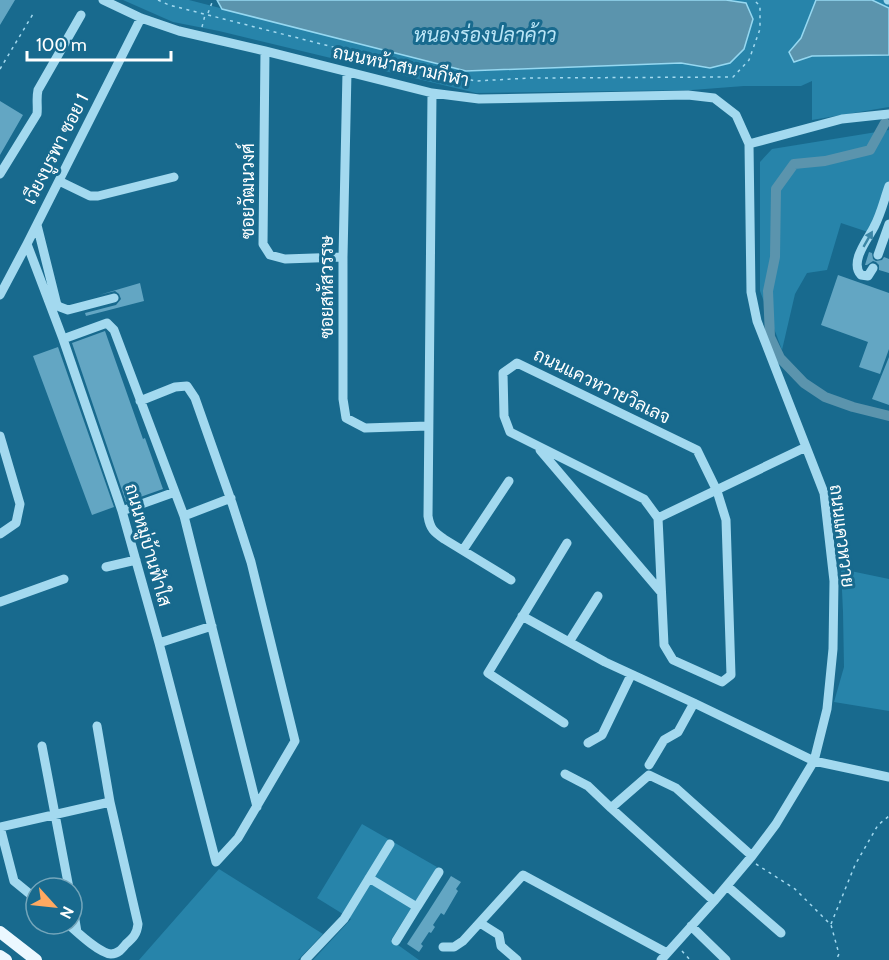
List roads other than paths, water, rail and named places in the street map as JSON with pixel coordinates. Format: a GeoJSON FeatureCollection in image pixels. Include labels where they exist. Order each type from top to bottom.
{"type":"FeatureCollection","features":[{"type":"Feature","properties":{"kind":"main road"},"geometry":{"type":"LineString","coordinates":[[0,932],[36,960]]}},
{"type":"Feature","properties":{"kind":"main road"},"geometry":{"type":"LineString","coordinates":[[0,956],[6,960]]}},
{"type":"Feature","properties":{"kind":"street","name":"ถนนหน้าสนามกีฬา"},"geometry":{"type":"LineString","coordinates":[[103,0],[141,18],[179,31],[432,93],[479,99],[688,95],[714,99],[736,115],[749,144]]}},
{"type":"Feature","properties":{"kind":"street"},"geometry":{"type":"LineString","coordinates":[[1,172],[37,114],[38,90],[81,15]]}},
{"type":"Feature","properties":{"kind":"street","name":"เวียงบูรพา ซอย 1"},"geometry":{"type":"LineString","coordinates":[[0,295],[141,18]]}},
{"type":"Feature","properties":{"kind":"street","name":"ซอยวัฒนวงศ์"},"geometry":{"type":"LineString","coordinates":[[265,51],[263,244],[270,255],[285,259],[343,257]]}},
{"type":"Feature","properties":{"kind":"street","name":"ซอยสหัสวรรษ"},"geometry":{"type":"LineString","coordinates":[[347,72],[343,257],[346,418],[365,428],[428,426]]}},
{"type":"Feature","properties":{"kind":"street"},"geometry":{"type":"LineString","coordinates":[[432,93],[429,525],[435,532],[511,580]]}},
{"type":"Feature","properties":{"kind":"street"},"geometry":{"type":"LineString","coordinates":[[749,144],[843,119],[889,114]]}},
{"type":"Feature","properties":{"kind":"street","name":"ถนนแควหวาย"},"geometry":{"type":"LineString","coordinates":[[664,957],[727,886],[776,824],[814,761],[827,709],[833,649],[834,581],[824,494],[757,321],[751,292],[749,144]]}},
{"type":"Feature","properties":{"kind":"street"},"geometry":{"type":"LineString","coordinates":[[59,181],[90,196],[98,196],[174,177]]}},
{"type":"Feature","properties":{"kind":"street"},"geometry":{"type":"LineString","coordinates":[[873,268],[868,276],[861,275],[856,266],[889,186]]}},
{"type":"Feature","properties":{"kind":"street"},"geometry":{"type":"LineString","coordinates":[[878,255],[889,224]]}},
{"type":"Feature","properties":{"kind":"street"},"geometry":{"type":"LineString","coordinates":[[37,225],[57,304],[60,307],[68,310],[114,298]]}},
{"type":"Feature","properties":{"kind":"street","name":"ถนนหมู่บ้านฟ้าใส"},"geometry":{"type":"LineString","coordinates":[[27,244],[63,339],[122,511],[216,862],[238,838],[257,807]]}},
{"type":"Feature","properties":{"kind":"street"},"geometry":{"type":"LineString","coordinates":[[63,339],[107,324],[114,330],[184,516],[257,807]]}},
{"type":"Feature","properties":{"kind":"street","name":"ถนนแควหวายวิลเลจ"},"geometry":{"type":"LineString","coordinates":[[517,363],[697,450],[717,490],[726,520],[731,675],[722,682],[673,660],[664,645],[658,518],[644,499],[537,446],[510,432],[504,416],[503,374],[517,363]]}},
{"type":"Feature","properties":{"kind":"street"},"geometry":{"type":"LineString","coordinates":[[140,401],[175,387],[187,386],[195,398],[251,562],[295,741],[257,807]]}},
{"type":"Feature","properties":{"kind":"street"},"geometry":{"type":"LineString","coordinates":[[0,436],[20,504],[16,523],[0,534]]}},
{"type":"Feature","properties":{"kind":"street","name":"ถนนแควหวายวิลเลจ"},"geometry":{"type":"LineString","coordinates":[[537,446],[662,592]]}},
{"type":"Feature","properties":{"kind":"street"},"geometry":{"type":"LineString","coordinates":[[658,518],[806,447]]}},
{"type":"Feature","properties":{"kind":"street"},"geometry":{"type":"LineString","coordinates":[[463,550],[509,481]]}},
{"type":"Feature","properties":{"kind":"street"},"geometry":{"type":"LineString","coordinates":[[122,511],[175,492]]}},
{"type":"Feature","properties":{"kind":"street"},"geometry":{"type":"LineString","coordinates":[[184,516],[231,498]]}},
{"type":"Feature","properties":{"kind":"street"},"geometry":{"type":"LineString","coordinates":[[564,723],[488,673],[567,543]]}},
{"type":"Feature","properties":{"kind":"street"},"geometry":{"type":"LineString","coordinates":[[106,567],[136,560]]}},
{"type":"Feature","properties":{"kind":"street"},"geometry":{"type":"LineString","coordinates":[[0,602],[64,579]]}},
{"type":"Feature","properties":{"kind":"street"},"geometry":{"type":"LineString","coordinates":[[569,642],[598,596]]}},
{"type":"Feature","properties":{"kind":"street"},"geometry":{"type":"LineString","coordinates":[[522,616],[631,675],[814,761],[889,777]]}},
{"type":"Feature","properties":{"kind":"street"},"geometry":{"type":"LineString","coordinates":[[159,643],[212,626]]}},
{"type":"Feature","properties":{"kind":"street"},"geometry":{"type":"LineString","coordinates":[[588,743],[602,735],[631,675]]}},
{"type":"Feature","properties":{"kind":"street"},"geometry":{"type":"LineString","coordinates":[[649,765],[664,740],[676,735],[694,703]]}},
{"type":"Feature","properties":{"kind":"street"},"geometry":{"type":"LineString","coordinates":[[82,936],[100,950],[113,954],[119,952],[134,937],[138,929],[110,802],[97,726]]}},
{"type":"Feature","properties":{"kind":"street"},"geometry":{"type":"LineString","coordinates":[[42,746],[67,876]]}},
{"type":"Feature","properties":{"kind":"street"},"geometry":{"type":"LineString","coordinates":[[566,774],[588,786],[714,901]]}},
{"type":"Feature","properties":{"kind":"street"},"geometry":{"type":"LineString","coordinates":[[611,808],[649,775],[676,788],[750,858]]}},
{"type":"Feature","properties":{"kind":"street"},"geometry":{"type":"LineString","coordinates":[[24,889],[14,880],[0,827],[110,802]]}},
{"type":"Feature","properties":{"kind":"street"},"geometry":{"type":"LineString","coordinates":[[305,960],[344,919],[390,844]]}},
{"type":"Feature","properties":{"kind":"street"},"geometry":{"type":"LineString","coordinates":[[396,941],[439,872]]}},
{"type":"Feature","properties":{"kind":"street"},"geometry":{"type":"LineString","coordinates":[[443,946],[454,948],[463,941],[523,875],[664,957]]}},
{"type":"Feature","properties":{"kind":"street"},"geometry":{"type":"LineString","coordinates":[[369,878],[417,907]]}},
{"type":"Feature","properties":{"kind":"street"},"geometry":{"type":"LineString","coordinates":[[727,886],[781,933]]}},
{"type":"Feature","properties":{"kind":"street"},"geometry":{"type":"LineString","coordinates":[[480,923],[499,935],[501,946],[517,960]]}},
{"type":"Feature","properties":{"kind":"street"},"geometry":{"type":"LineString","coordinates":[[691,926],[726,960]]}},
{"type":"Feature","properties":{"kind":"water","name":"หนองร่องปลาค้าว"},"geometry":{"type":"Polygon","coordinates":[[[217,0],[726,0],[746,3],[753,19],[744,49],[730,63],[710,68],[681,63],[466,71],[222,9],[217,0]]]}},
{"type":"Feature","properties":{"kind":"water"},"geometry":{"type":"Polygon","coordinates":[[[816,0],[872,0],[889,8],[889,55],[812,56],[794,62],[789,52],[801,38],[816,0]]]}},
{"type":"Feature","properties":{"kind":"waterway"},"geometry":{"type":"LineString","coordinates":[[885,123],[870,150],[825,161],[794,164],[776,189],[775,257],[768,291],[770,337],[780,358],[804,383],[825,397],[889,416]]}}]}
